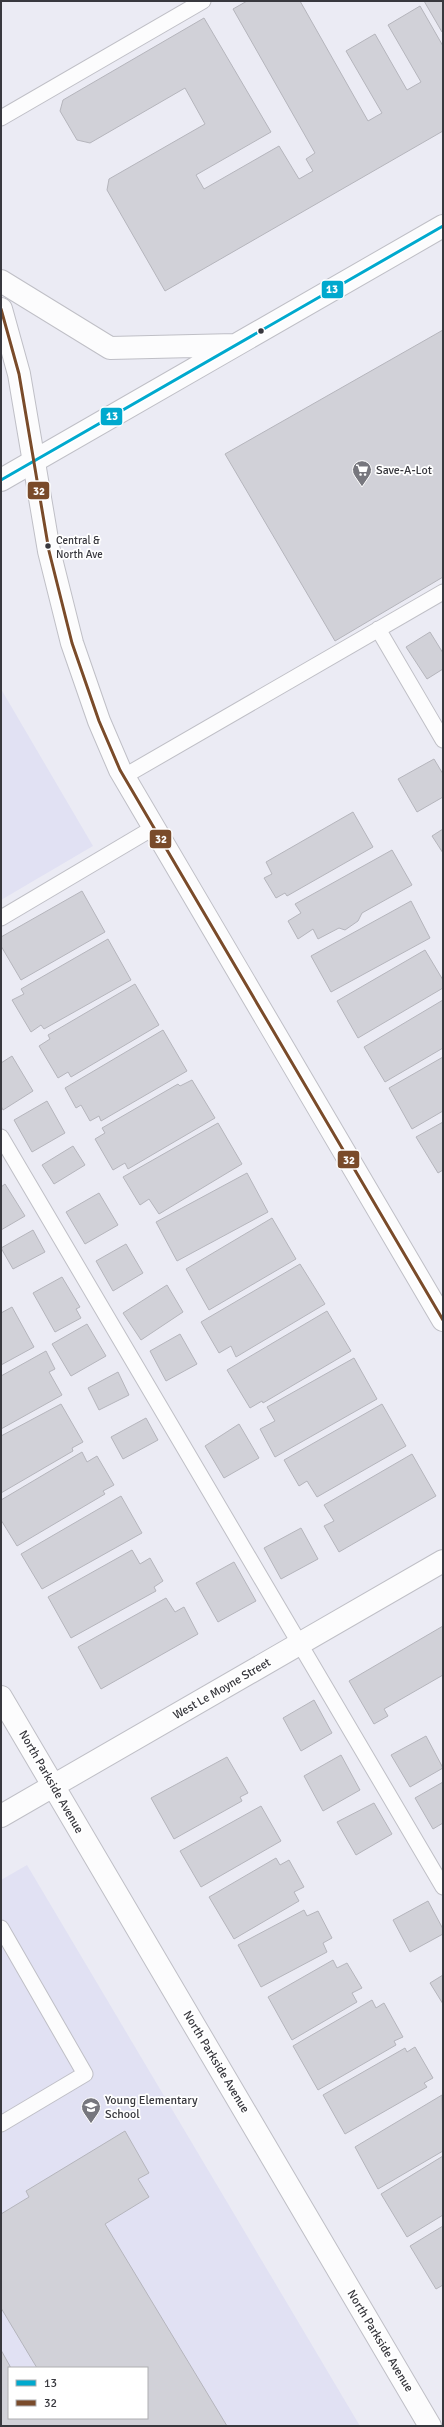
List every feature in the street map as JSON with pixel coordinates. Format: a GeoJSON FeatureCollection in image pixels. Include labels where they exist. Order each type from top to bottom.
{"type":"FeatureCollection","features":[{"type":"Feature","properties":{"kind":"street"},"geometry":{"type":"LineString","coordinates":[[1,480],[443,226]]}},
{"type":"Feature","properties":{"kind":"street"},"geometry":{"type":"LineString","coordinates":[[1,281],[110,348],[238,345]]}},
{"type":"Feature","properties":{"kind":"street"},"geometry":{"type":"LineString","coordinates":[[1,309],[19,374],[49,550],[72,643],[99,721],[123,776],[443,1320]]}},
{"type":"Feature","properties":{"kind":"street","name":"West Le Moyne Street"},"geometry":{"type":"LineString","coordinates":[[1,1816],[443,1561]]}},
{"type":"Feature","properties":{"kind":"street","name":"North Parkside Avenue"},"geometry":{"type":"LineString","coordinates":[[1,1697],[430,2426]]}},
{"type":"Feature","properties":{"kind":"lane"},"geometry":{"type":"LineString","coordinates":[[1,118],[203,1]]}},
{"type":"Feature","properties":{"kind":"lane"},"geometry":{"type":"LineString","coordinates":[[123,776],[443,592]]}},
{"type":"Feature","properties":{"kind":"lane"},"geometry":{"type":"LineString","coordinates":[[378,629],[443,740]]}},
{"type":"Feature","properties":{"kind":"lane"},"geometry":{"type":"LineString","coordinates":[[1,918],[153,828]]}},
{"type":"Feature","properties":{"kind":"lane"},"geometry":{"type":"LineString","coordinates":[[1,1136],[443,1887]]}},
{"type":"Feature","properties":{"kind":"lane"},"geometry":{"type":"LineString","coordinates":[[1,1928],[85,2074],[6,2121]]}},
{"type":"Feature","properties":{"kind":"shaded area"},"geometry":{"type":"Polygon","coordinates":[[[1,689],[93,846],[1,900],[1,689]]]}},
{"type":"Feature","properties":{"kind":"shaded area","name":"Young Elementary School"},"geometry":{"type":"Polygon","coordinates":[[[27,1865],[360,2426],[1,2426],[1,1880],[27,1865]]]}},
{"type":"Feature","properties":{"kind":"building"},"geometry":{"type":"Polygon","coordinates":[[[247,1],[300,1],[368,121],[382,113],[346,51],[375,34],[407,90],[421,82],[388,25],[420,6],[443,46],[443,131],[165,291],[107,190],[109,179],[205,124],[185,88],[90,143],[77,140],[60,111],[63,100],[204,18],[271,132],[196,175],[204,189],[279,146],[299,179],[313,171],[306,159],[315,153],[233,9],[247,1]]]}},
{"type":"Feature","properties":{"kind":"building"},"geometry":{"type":"Polygon","coordinates":[[[424,1],[443,1],[442,32],[424,1]]]}},
{"type":"Feature","properties":{"kind":"building"},"geometry":{"type":"Polygon","coordinates":[[[443,330],[443,577],[335,641],[225,454],[443,330]]]}},
{"type":"Feature","properties":{"kind":"building"},"geometry":{"type":"Polygon","coordinates":[[[430,632],[443,653],[443,669],[427,679],[406,647],[430,632]]]}},
{"type":"Feature","properties":{"kind":"building"},"geometry":{"type":"Polygon","coordinates":[[[434,759],[443,774],[443,797],[417,812],[398,779],[434,759]]]}},
{"type":"Feature","properties":{"kind":"building"},"geometry":{"type":"Polygon","coordinates":[[[353,812],[373,847],[287,896],[285,893],[276,898],[264,878],[272,874],[266,862],[353,812]]]}},
{"type":"Feature","properties":{"kind":"building"},"geometry":{"type":"Polygon","coordinates":[[[443,829],[443,853],[432,836],[443,829]]]}},
{"type":"Feature","properties":{"kind":"building"},"geometry":{"type":"Polygon","coordinates":[[[392,850],[412,885],[362,913],[358,921],[345,930],[339,928],[318,939],[313,929],[298,939],[288,921],[301,913],[295,904],[392,850]]]}},
{"type":"Feature","properties":{"kind":"building"},"geometry":{"type":"Polygon","coordinates":[[[82,891],[105,932],[21,980],[1,946],[1,937],[82,891]]]}},
{"type":"Feature","properties":{"kind":"building"},"geometry":{"type":"Polygon","coordinates":[[[411,901],[430,938],[331,992],[311,956],[411,901]]]}},
{"type":"Feature","properties":{"kind":"building"},"geometry":{"type":"Polygon","coordinates":[[[108,939],[131,980],[44,1029],[41,1025],[31,1032],[12,1000],[24,994],[21,989],[108,939]]]}},
{"type":"Feature","properties":{"kind":"building"},"geometry":{"type":"Polygon","coordinates":[[[425,950],[443,980],[443,988],[358,1038],[337,1001],[425,950]]]}},
{"type":"Feature","properties":{"kind":"building"},"geometry":{"type":"Polygon","coordinates":[[[135,984],[159,1025],[71,1077],[68,1072],[58,1078],[39,1046],[50,1039],[48,1035],[135,984]]]}},
{"type":"Feature","properties":{"kind":"building"},"geometry":{"type":"Polygon","coordinates":[[[443,1000],[443,1048],[385,1082],[364,1047],[443,1000]]]}},
{"type":"Feature","properties":{"kind":"building"},"geometry":{"type":"Polygon","coordinates":[[[163,1030],[187,1071],[101,1121],[99,1116],[90,1121],[81,1105],[76,1108],[65,1088],[163,1030]]]}},
{"type":"Feature","properties":{"kind":"building"},"geometry":{"type":"Polygon","coordinates":[[[12,1056],[33,1091],[3,1110],[1,1106],[1,1063],[12,1056]]]}},
{"type":"Feature","properties":{"kind":"building"},"geometry":{"type":"Polygon","coordinates":[[[443,1057],[443,1111],[412,1129],[389,1088],[443,1057]]]}},
{"type":"Feature","properties":{"kind":"building"},"geometry":{"type":"Polygon","coordinates":[[[192,1080],[215,1118],[128,1169],[125,1163],[113,1170],[95,1139],[105,1133],[102,1128],[178,1084],[180,1086],[192,1080]]]}},
{"type":"Feature","properties":{"kind":"building"},"geometry":{"type":"Polygon","coordinates":[[[47,1101],[65,1133],[32,1152],[14,1120],[47,1101]]]}},
{"type":"Feature","properties":{"kind":"building"},"geometry":{"type":"Polygon","coordinates":[[[443,1122],[443,1170],[438,1173],[416,1137],[443,1122]]]}},
{"type":"Feature","properties":{"kind":"building"},"geometry":{"type":"Polygon","coordinates":[[[218,1123],[242,1164],[159,1214],[149,1199],[140,1205],[123,1177],[218,1123]]]}},
{"type":"Feature","properties":{"kind":"building"},"geometry":{"type":"Polygon","coordinates":[[[73,1146],[85,1165],[54,1184],[42,1165],[73,1146]]]}},
{"type":"Feature","properties":{"kind":"building"},"geometry":{"type":"Polygon","coordinates":[[[247,1173],[268,1212],[177,1261],[156,1222],[247,1173]]]}},
{"type":"Feature","properties":{"kind":"building"},"geometry":{"type":"Polygon","coordinates":[[[5,1184],[25,1216],[1,1230],[1,1187],[5,1184]]]}},
{"type":"Feature","properties":{"kind":"building"},"geometry":{"type":"Polygon","coordinates":[[[99,1193],[118,1225],[85,1244],[66,1212],[99,1193]]]}},
{"type":"Feature","properties":{"kind":"building"},"geometry":{"type":"Polygon","coordinates":[[[272,1218],[296,1259],[209,1310],[186,1269],[272,1218]]]}},
{"type":"Feature","properties":{"kind":"building"},"geometry":{"type":"Polygon","coordinates":[[[33,1230],[45,1252],[13,1269],[1,1248],[33,1230]]]}},
{"type":"Feature","properties":{"kind":"building"},"geometry":{"type":"Polygon","coordinates":[[[126,1244],[143,1273],[113,1291],[96,1261],[126,1244]]]}},
{"type":"Feature","properties":{"kind":"building"},"geometry":{"type":"Polygon","coordinates":[[[300,1264],[325,1304],[236,1357],[231,1346],[219,1353],[201,1322],[300,1264]]]}},
{"type":"Feature","properties":{"kind":"building"},"geometry":{"type":"Polygon","coordinates":[[[62,1277],[80,1307],[76,1309],[81,1318],[55,1332],[33,1293],[62,1277]]]}},
{"type":"Feature","properties":{"kind":"building"},"geometry":{"type":"Polygon","coordinates":[[[167,1285],[183,1312],[141,1340],[123,1313],[167,1285]]]}},
{"type":"Feature","properties":{"kind":"building"},"geometry":{"type":"Polygon","coordinates":[[[12,1307],[34,1347],[1,1365],[1,1313],[12,1307]]]}},
{"type":"Feature","properties":{"kind":"building"},"geometry":{"type":"Polygon","coordinates":[[[327,1311],[351,1351],[263,1403],[262,1401],[250,1408],[227,1370],[327,1311]]]}},
{"type":"Feature","properties":{"kind":"building"},"geometry":{"type":"Polygon","coordinates":[[[87,1324],[106,1356],[71,1376],[52,1344],[87,1324]]]}},
{"type":"Feature","properties":{"kind":"building"},"geometry":{"type":"Polygon","coordinates":[[[180,1334],[197,1364],[166,1381],[150,1351],[180,1334]]]}},
{"type":"Feature","properties":{"kind":"building"},"geometry":{"type":"Polygon","coordinates":[[[46,1351],[55,1369],[49,1372],[62,1395],[1,1429],[1,1376],[46,1351]]]}},
{"type":"Feature","properties":{"kind":"building"},"geometry":{"type":"Polygon","coordinates":[[[354,1358],[377,1399],[275,1457],[260,1429],[275,1421],[267,1407],[354,1358]]]}},
{"type":"Feature","properties":{"kind":"building"},"geometry":{"type":"Polygon","coordinates":[[[118,1372],[129,1395],[99,1410],[88,1388],[118,1372]]]}},
{"type":"Feature","properties":{"kind":"building"},"geometry":{"type":"Polygon","coordinates":[[[61,1404],[83,1442],[72,1448],[73,1451],[1,1493],[1,1436],[61,1404]]]}},
{"type":"Feature","properties":{"kind":"building"},"geometry":{"type":"Polygon","coordinates":[[[382,1404],[406,1446],[317,1497],[307,1481],[299,1486],[284,1460],[382,1404]]]}},
{"type":"Feature","properties":{"kind":"building"},"geometry":{"type":"Polygon","coordinates":[[[146,1418],[158,1440],[123,1459],[111,1437],[146,1418]]]}},
{"type":"Feature","properties":{"kind":"building"},"geometry":{"type":"Polygon","coordinates":[[[239,1424],[259,1458],[224,1478],[205,1446],[239,1424]]]}},
{"type":"Feature","properties":{"kind":"building"},"geometry":{"type":"Polygon","coordinates":[[[82,1452],[87,1462],[97,1456],[114,1485],[103,1491],[105,1494],[17,1546],[1,1520],[1,1500],[82,1452]]]}},
{"type":"Feature","properties":{"kind":"building"},"geometry":{"type":"Polygon","coordinates":[[[412,1454],[436,1496],[339,1552],[324,1526],[334,1521],[324,1505],[412,1454]]]}},
{"type":"Feature","properties":{"kind":"building"},"geometry":{"type":"Polygon","coordinates":[[[121,1496],[142,1533],[42,1589],[21,1554],[121,1496]]]}},
{"type":"Feature","properties":{"kind":"building"},"geometry":{"type":"Polygon","coordinates":[[[301,1528],[318,1559],[281,1579],[264,1548],[301,1528]]]}},
{"type":"Feature","properties":{"kind":"building"},"geometry":{"type":"Polygon","coordinates":[[[132,1550],[140,1564],[150,1558],[163,1581],[154,1587],[156,1591],[71,1638],[48,1597],[132,1550]]]}},
{"type":"Feature","properties":{"kind":"building"},"geometry":{"type":"Polygon","coordinates":[[[234,1562],[256,1601],[218,1622],[196,1583],[234,1562]]]}},
{"type":"Feature","properties":{"kind":"building"},"geometry":{"type":"Polygon","coordinates":[[[166,1598],[175,1612],[184,1607],[198,1634],[101,1689],[78,1647],[166,1598]]]}},
{"type":"Feature","properties":{"kind":"building"},"geometry":{"type":"Polygon","coordinates":[[[443,1626],[443,1675],[384,1709],[388,1716],[374,1724],[349,1681],[443,1626]]]}},
{"type":"Feature","properties":{"kind":"building"},"geometry":{"type":"Polygon","coordinates":[[[314,1700],[332,1733],[301,1751],[283,1718],[314,1700]]]}},
{"type":"Feature","properties":{"kind":"building"},"geometry":{"type":"Polygon","coordinates":[[[426,1736],[443,1768],[410,1787],[391,1755],[426,1736]]]}},
{"type":"Feature","properties":{"kind":"building"},"geometry":{"type":"Polygon","coordinates":[[[341,1755],[360,1790],[323,1811],[304,1776],[341,1755]]]}},
{"type":"Feature","properties":{"kind":"building"},"geometry":{"type":"Polygon","coordinates":[[[227,1757],[248,1793],[240,1797],[242,1801],[174,1839],[151,1798],[227,1757]]]}},
{"type":"Feature","properties":{"kind":"building"},"geometry":{"type":"Polygon","coordinates":[[[443,1782],[443,1823],[433,1829],[415,1798],[443,1782]]]}},
{"type":"Feature","properties":{"kind":"building"},"geometry":{"type":"Polygon","coordinates":[[[374,1803],[392,1834],[356,1855],[337,1822],[374,1803]]]}},
{"type":"Feature","properties":{"kind":"building"},"geometry":{"type":"Polygon","coordinates":[[[261,1806],[281,1841],[201,1887],[180,1851],[261,1806]]]}},
{"type":"Feature","properties":{"kind":"building"},"geometry":{"type":"Polygon","coordinates":[[[276,1858],[280,1865],[289,1860],[304,1887],[294,1892],[299,1901],[234,1939],[209,1897],[276,1858]]]}},
{"type":"Feature","properties":{"kind":"building"},"geometry":{"type":"Polygon","coordinates":[[[428,1901],[443,1929],[443,1934],[410,1952],[393,1920],[428,1901]]]}},
{"type":"Feature","properties":{"kind":"building"},"geometry":{"type":"Polygon","coordinates":[[[304,1910],[307,1916],[318,1911],[332,1938],[323,1943],[327,1952],[261,1987],[238,1945],[304,1910]]]}},
{"type":"Feature","properties":{"kind":"building"},"geometry":{"type":"Polygon","coordinates":[[[333,1960],[337,1968],[347,1963],[362,1988],[352,1993],[357,2002],[292,2040],[268,1997],[333,1960]]]}},
{"type":"Feature","properties":{"kind":"building"},"geometry":{"type":"Polygon","coordinates":[[[443,1975],[443,2004],[430,1983],[443,1975]]]}},
{"type":"Feature","properties":{"kind":"building"},"geometry":{"type":"Polygon","coordinates":[[[372,2000],[376,2008],[384,2003],[403,2037],[394,2041],[396,2045],[318,2090],[293,2046],[372,2000]]]}},
{"type":"Feature","properties":{"kind":"building"},"geometry":{"type":"Polygon","coordinates":[[[415,2047],[433,2078],[424,2083],[427,2087],[345,2134],[323,2095],[405,2048],[407,2052],[415,2047]]]}},
{"type":"Feature","properties":{"kind":"building"},"geometry":{"type":"Polygon","coordinates":[[[442,2095],[443,2151],[378,2189],[355,2147],[442,2095]]]}},
{"type":"Feature","properties":{"kind":"building"},"geometry":{"type":"Polygon","coordinates":[[[125,2131],[149,2173],[138,2179],[149,2197],[105,2224],[227,2426],[1,2426],[1,2350],[10,2367],[8,2367],[8,2419],[148,2419],[148,2367],[36,2367],[1,2308],[1,2214],[29,2197],[26,2191],[125,2131]]]}},
{"type":"Feature","properties":{"kind":"building"},"geometry":{"type":"Polygon","coordinates":[[[443,2156],[443,2215],[407,2237],[381,2194],[443,2156]]]}},
{"type":"Feature","properties":{"kind":"building"},"geometry":{"type":"Polygon","coordinates":[[[443,2226],[443,2285],[436,2289],[410,2246],[443,2226]]]}},
{"type":"Feature","properties":{"kind":"transit line","name":"13"},"geometry":{"type":"LineString","coordinates":[[1,480],[443,226]]}},
{"type":"Feature","properties":{"kind":"transit line","name":"32"},"geometry":{"type":"LineString","coordinates":[[1,309],[19,374],[49,551],[72,643],[99,721],[120,770],[443,1320]]}},
{"type":"Feature","properties":{"kind":"place","name":"Save-A-Lot"},"geometry":{"type":"Point","coordinates":[362,487]}},
{"type":"Feature","properties":{"kind":"place","name":"Central & North Ave"},"geometry":{"type":"Point","coordinates":[48,546]}},
{"type":"Feature","properties":{"kind":"place","name":"Young Elementary School"},"geometry":{"type":"Point","coordinates":[91,2124]}}]}
